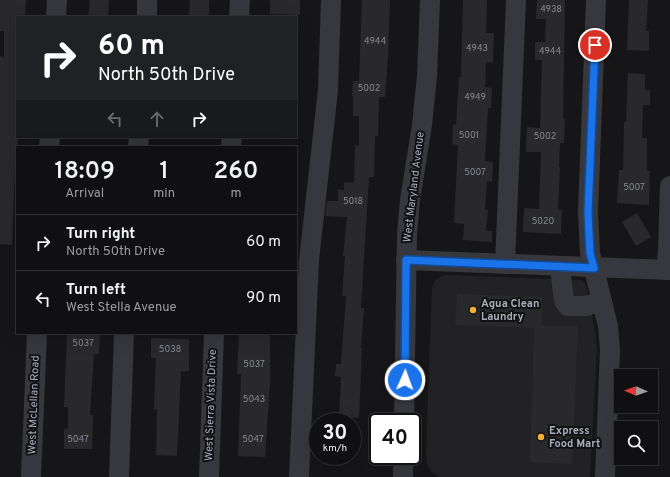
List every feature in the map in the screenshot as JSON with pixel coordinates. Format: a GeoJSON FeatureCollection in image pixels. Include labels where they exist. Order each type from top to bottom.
{"type":"FeatureCollection","features":[{"type":"Feature","properties":{"kind":"street"},"geometry":{"type":"LineString","coordinates":[[56,0],[56,16]]}},
{"type":"Feature","properties":{"kind":"street"},"geometry":{"type":"LineString","coordinates":[[147,0],[147,16]]}},
{"type":"Feature","properties":{"kind":"street"},"geometry":{"type":"LineString","coordinates":[[239,16],[240,0]]}},
{"type":"Feature","properties":{"kind":"street"},"geometry":{"type":"LineString","coordinates":[[299,477],[309,260],[328,90],[331,0]]}},
{"type":"Feature","properties":{"kind":"street","name":"West Maryland Avenue"},"geometry":{"type":"LineString","coordinates":[[404,413],[406,260],[410,200],[426,90],[430,0]]}},
{"type":"Feature","properties":{"kind":"street"},"geometry":{"type":"LineString","coordinates":[[505,264],[516,0]]}},
{"type":"Feature","properties":{"kind":"street"},"geometry":{"type":"LineString","coordinates":[[596,0],[588,212],[590,253],[608,326],[610,348],[605,477]]}},
{"type":"Feature","properties":{"kind":"street"},"geometry":{"type":"LineString","coordinates":[[406,260],[668,270],[670,186]]}},
{"type":"Feature","properties":{"kind":"street"},"geometry":{"type":"LineString","coordinates":[[560,267],[564,301],[568,306],[585,306],[602,302]]}},
{"type":"Feature","properties":{"kind":"street","name":"West McLellan Road"},"geometry":{"type":"LineString","coordinates":[[31,477],[37,334]]}},
{"type":"Feature","properties":{"kind":"street"},"geometry":{"type":"LineString","coordinates":[[119,477],[124,334]]}},
{"type":"Feature","properties":{"kind":"street","name":"West Sierra Vista Drive"},"geometry":{"type":"LineString","coordinates":[[209,477],[214,334]]}},
{"type":"Feature","properties":{"kind":"street"},"geometry":{"type":"LineString","coordinates":[[403,465],[403,477]]}},
{"type":"Feature","properties":{"kind":"shaded area"},"geometry":{"type":"Polygon","coordinates":[[[446,275],[582,280],[586,284],[597,348],[590,477],[439,477],[431,471],[427,464],[426,453],[432,287],[435,281],[446,275]]]}},
{"type":"Feature","properties":{"kind":"building"},"geometry":{"type":"Polygon","coordinates":[[[0,0],[26,0],[25,16],[16,16],[16,138],[18,138],[18,146],[16,146],[12,245],[0,244],[0,56],[4,57],[4,31],[0,31],[0,0]]]}},
{"type":"Feature","properties":{"kind":"building"},"geometry":{"type":"Polygon","coordinates":[[[90,0],[109,0],[108,16],[88,16],[90,0]]]}},
{"type":"Feature","properties":{"kind":"building"},"geometry":{"type":"Polygon","coordinates":[[[190,0],[209,0],[209,16],[189,16],[190,0]]]}},
{"type":"Feature","properties":{"kind":"building"},"geometry":{"type":"Polygon","coordinates":[[[270,0],[300,0],[300,15],[270,14],[270,0]]]}},
{"type":"Feature","properties":{"kind":"building"},"geometry":{"type":"Polygon","coordinates":[[[362,0],[390,0],[385,97],[379,97],[378,136],[375,136],[374,177],[369,177],[361,308],[364,308],[359,413],[339,413],[341,377],[335,376],[336,364],[341,364],[346,296],[342,296],[345,256],[343,256],[347,217],[325,216],[327,201],[338,201],[338,189],[344,190],[344,182],[354,183],[355,145],[359,146],[359,116],[353,116],[352,96],[353,81],[359,81],[362,0]]]}},
{"type":"Feature","properties":{"kind":"building"},"geometry":{"type":"Polygon","coordinates":[[[463,0],[487,0],[486,33],[494,33],[493,63],[486,62],[485,87],[492,88],[491,108],[488,108],[485,161],[493,162],[492,182],[487,181],[485,210],[488,210],[486,231],[492,231],[492,242],[463,240],[464,224],[454,223],[458,145],[452,144],[453,124],[456,125],[459,77],[461,77],[463,0]]]}},
{"type":"Feature","properties":{"kind":"building"},"geometry":{"type":"Polygon","coordinates":[[[537,0],[565,0],[563,118],[565,118],[564,143],[560,143],[558,210],[562,210],[561,234],[523,232],[524,208],[539,209],[541,152],[526,152],[527,127],[540,128],[542,60],[535,60],[535,42],[545,42],[546,19],[536,19],[537,0]]]}},
{"type":"Feature","properties":{"kind":"building"},"geometry":{"type":"Polygon","coordinates":[[[629,0],[648,0],[646,31],[649,31],[649,51],[627,50],[629,0]]]}},
{"type":"Feature","properties":{"kind":"building"},"geometry":{"type":"Polygon","coordinates":[[[628,73],[645,74],[645,90],[650,90],[650,105],[643,105],[642,138],[647,138],[647,171],[650,171],[649,205],[617,203],[619,170],[623,170],[624,122],[626,122],[628,73]]]}},
{"type":"Feature","properties":{"kind":"building"},"geometry":{"type":"Polygon","coordinates":[[[637,213],[651,237],[636,246],[622,222],[637,213]]]}},
{"type":"Feature","properties":{"kind":"building"},"geometry":{"type":"Polygon","coordinates":[[[457,294],[542,297],[542,326],[578,326],[572,464],[530,462],[534,328],[455,325],[457,294]]]}},
{"type":"Feature","properties":{"kind":"building"},"geometry":{"type":"Polygon","coordinates":[[[67,334],[100,334],[99,354],[94,354],[90,415],[93,415],[92,449],[64,449],[64,429],[68,429],[68,407],[64,407],[67,334]]]}},
{"type":"Feature","properties":{"kind":"building"},"geometry":{"type":"Polygon","coordinates":[[[239,334],[270,334],[270,385],[265,457],[238,456],[241,374],[237,374],[239,334]]]}},
{"type":"Feature","properties":{"kind":"building"},"geometry":{"type":"Polygon","coordinates":[[[151,338],[189,339],[189,371],[181,371],[177,456],[156,455],[157,410],[154,409],[156,358],[151,358],[151,338]]]}},
{"type":"Feature","properties":{"kind":"place","name":"Agua Clean Laundry"},"geometry":{"type":"Point","coordinates":[473,310]}},
{"type":"Feature","properties":{"kind":"place","name":"Express Food Mart"},"geometry":{"type":"Point","coordinates":[541,437]}},
{"type":"Feature","properties":{"kind":"route"},"geometry":{"type":"LineString","coordinates":[[405,380],[406,260],[594,268],[590,253],[588,212],[595,45]]}}]}
